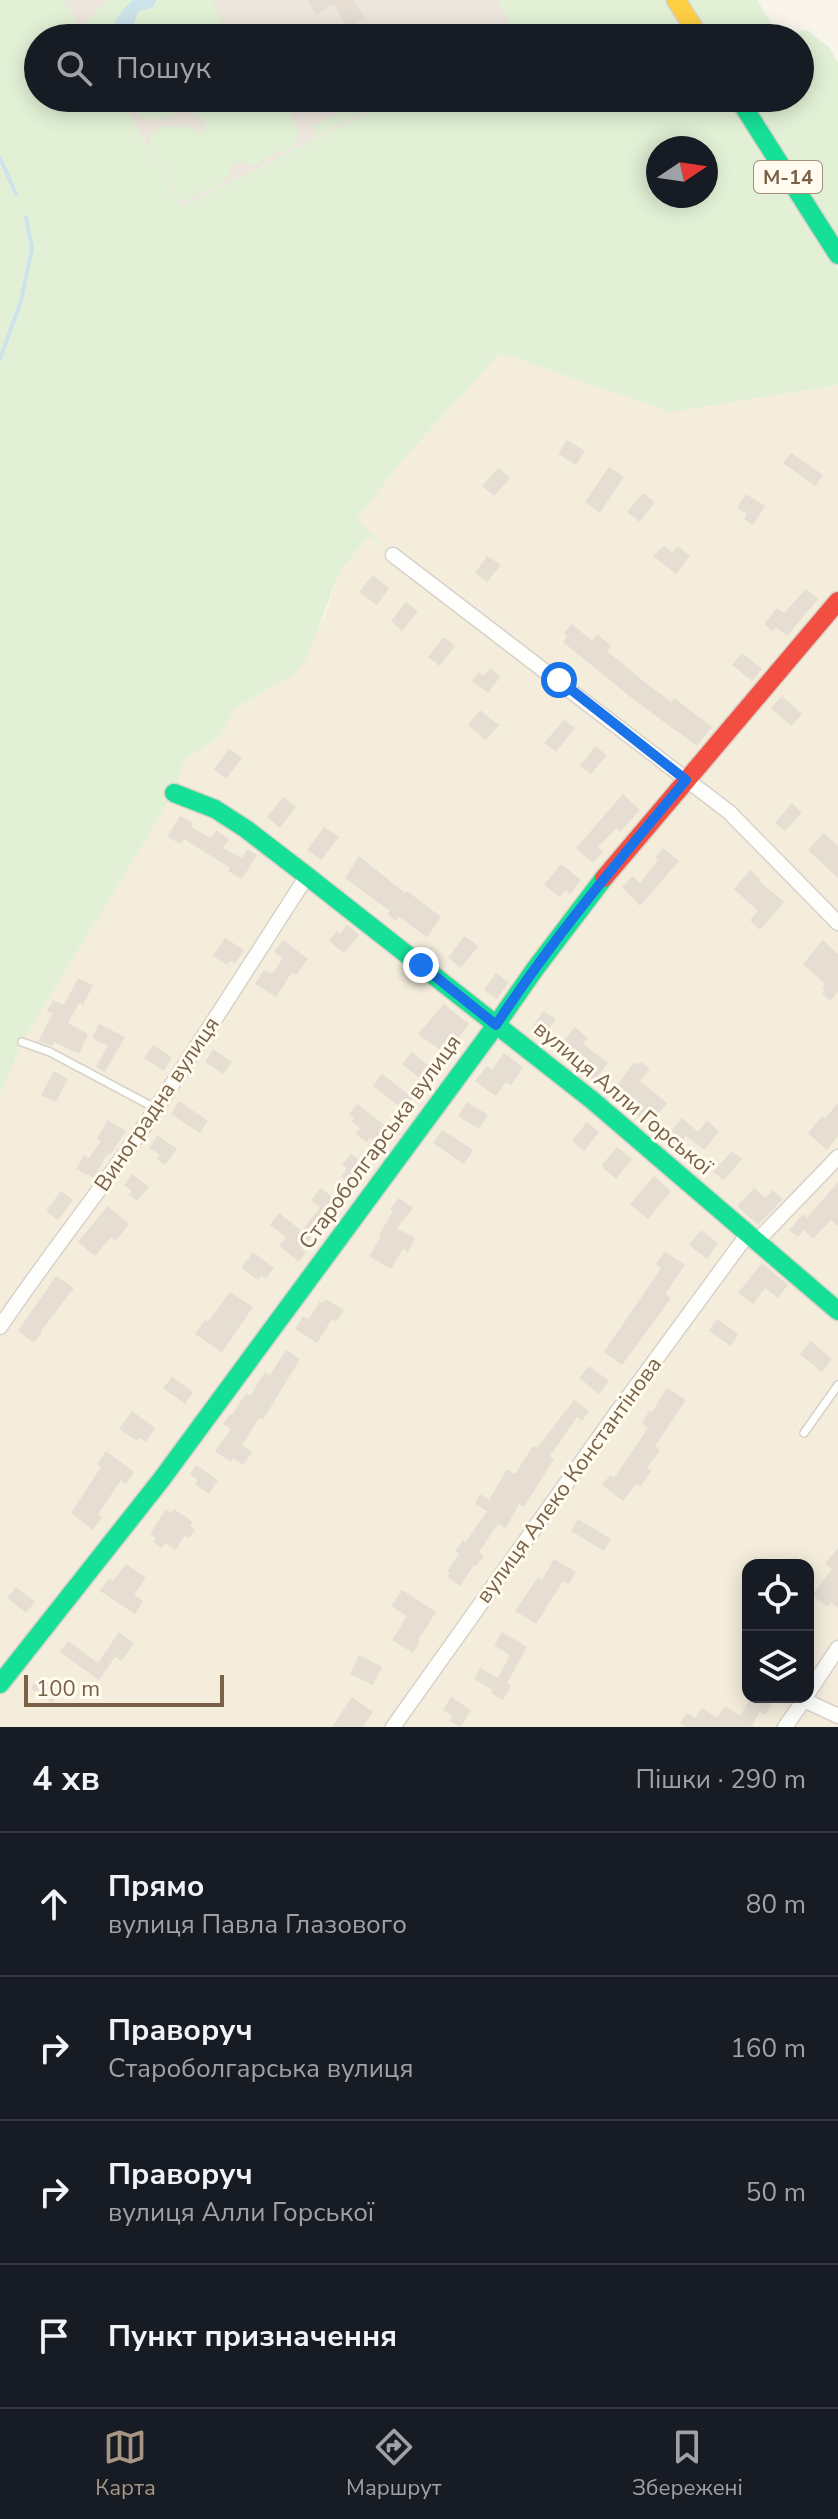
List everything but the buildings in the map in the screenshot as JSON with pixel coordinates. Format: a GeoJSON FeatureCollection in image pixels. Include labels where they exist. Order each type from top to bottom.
{"type":"FeatureCollection","features":[{"type":"Feature","properties":{"kind":"main road"},"geometry":{"type":"LineString","coordinates":[[676,0],[691,24]]}},
{"type":"Feature","properties":{"kind":"main road","name":"М-14"},"geometry":{"type":"LineString","coordinates":[[747,112],[838,255]]}},
{"type":"Feature","properties":{"kind":"main road","name":"Староболгарська вулиця"},"geometry":{"type":"LineString","coordinates":[[0,1684],[161,1480],[496,1025],[534,967],[686,780],[838,601]]}},
{"type":"Feature","properties":{"kind":"main road","name":"вулиця Алли Горської"},"geometry":{"type":"LineString","coordinates":[[174,793],[225,816],[307,876],[592,1100],[838,1311]]}},
{"type":"Feature","properties":{"kind":"street"},"geometry":{"type":"LineString","coordinates":[[393,555],[737,819],[838,923]]}},
{"type":"Feature","properties":{"kind":"street","name":"Виноградна вулиця"},"geometry":{"type":"LineString","coordinates":[[0,1327],[209,1031],[307,876]]}},
{"type":"Feature","properties":{"kind":"street","name":"вулиця Алеко Константінова"},"geometry":{"type":"LineString","coordinates":[[393,1727],[615,1415],[751,1239],[838,1157]]}},
{"type":"Feature","properties":{"kind":"street"},"geometry":{"type":"LineString","coordinates":[[814,1685],[838,1648]]}},
{"type":"Feature","properties":{"kind":"street"},"geometry":{"type":"LineString","coordinates":[[814,1702],[838,1716]]}},
{"type":"Feature","properties":{"kind":"street"},"geometry":{"type":"LineString","coordinates":[[785,1727],[802,1703]]}},
{"type":"Feature","properties":{"kind":"lane"},"geometry":{"type":"LineString","coordinates":[[22,1042],[50,1052],[155,1108]]}},
{"type":"Feature","properties":{"kind":"lane"},"geometry":{"type":"LineString","coordinates":[[804,1433],[838,1385]]}},
{"type":"Feature","properties":{"kind":"shaded area"},"geometry":{"type":"Polygon","coordinates":[[[63,0],[498,0],[510,24],[77,24],[63,0]]]}},
{"type":"Feature","properties":{"kind":"shaded area"},"geometry":{"type":"Polygon","coordinates":[[[128,112],[368,112],[182,207],[128,112]]]}},
{"type":"Feature","properties":{"kind":"shaded area"},"geometry":{"type":"Polygon","coordinates":[[[500,353],[671,412],[838,385],[838,1727],[0,1727],[0,1095],[22,1042],[174,793],[185,759],[220,736],[235,708],[290,677],[325,616],[340,571],[369,536],[384,547],[357,519],[400,463],[500,353]]]}},
{"type":"Feature","properties":{"kind":"green space"},"geometry":{"type":"Polygon","coordinates":[[[0,0],[63,0],[77,24],[24,24],[24,112],[128,112],[182,207],[368,112],[738,112],[838,270],[838,385],[671,412],[500,353],[400,463],[357,519],[393,555],[369,536],[340,571],[306,660],[290,677],[235,708],[220,736],[185,759],[174,793],[22,1042],[0,1095],[0,0]]]}},
{"type":"Feature","properties":{"kind":"green space"},"geometry":{"type":"Polygon","coordinates":[[[108,0],[211,0],[224,24],[84,24],[108,0]]]}},
{"type":"Feature","properties":{"kind":"green space"},"geometry":{"type":"Polygon","coordinates":[[[498,0],[666,0],[681,24],[510,24],[498,0]]]}},
{"type":"Feature","properties":{"kind":"green space"},"geometry":{"type":"Polygon","coordinates":[[[685,0],[757,0],[772,24],[700,24],[685,0]]]}},
{"type":"Feature","properties":{"kind":"green space"},"geometry":{"type":"Polygon","coordinates":[[[814,35],[830,48],[838,63],[838,244],[756,112],[814,112],[814,35]]]}},
{"type":"Feature","properties":{"kind":"green space"},"geometry":{"type":"Polygon","coordinates":[[[177,112],[152,119],[140,118],[136,113],[177,112]]]}},
{"type":"Feature","properties":{"kind":"green space"},"geometry":{"type":"Polygon","coordinates":[[[194,112],[289,112],[297,126],[298,141],[288,150],[277,152],[253,166],[241,161],[232,163],[229,173],[219,185],[184,202],[149,146],[149,137],[161,126],[189,126],[201,134],[207,127],[203,119],[197,118],[194,112]]]}},
{"type":"Feature","properties":{"kind":"green space"},"geometry":{"type":"Polygon","coordinates":[[[336,112],[361,112],[316,136],[313,128],[325,119],[339,116],[336,112]]]}},
{"type":"Feature","properties":{"kind":"water"},"geometry":{"type":"Polygon","coordinates":[[[133,0],[157,0],[152,8],[138,12],[134,24],[115,24],[133,0]]]}},
{"type":"Feature","properties":{"kind":"waterway"},"geometry":{"type":"LineString","coordinates":[[0,158],[16,194]]}},
{"type":"Feature","properties":{"kind":"waterway"},"geometry":{"type":"LineString","coordinates":[[0,359],[21,301],[32,248],[26,217]]}},
{"type":"Feature","properties":{"kind":"traffic: fast"},"geometry":{"type":"LineString","coordinates":[[747,112],[838,255]]}},
{"type":"Feature","properties":{"kind":"traffic: fast"},"geometry":{"type":"LineString","coordinates":[[174,793],[215,809],[307,876],[592,1100],[838,1311]]}},
{"type":"Feature","properties":{"kind":"traffic: fast"},"geometry":{"type":"LineString","coordinates":[[0,1684],[161,1480],[604,878]]}},
{"type":"Feature","properties":{"kind":"traffic: slow"},"geometry":{"type":"LineString","coordinates":[[676,0],[691,24]]}},
{"type":"Feature","properties":{"kind":"traffic: jam"},"geometry":{"type":"LineString","coordinates":[[604,878],[838,601]]}},
{"type":"Feature","properties":{"kind":"route"},"geometry":{"type":"LineString","coordinates":[[421,965],[496,1025],[534,967],[584,902],[686,780],[559,680]]}}]}
